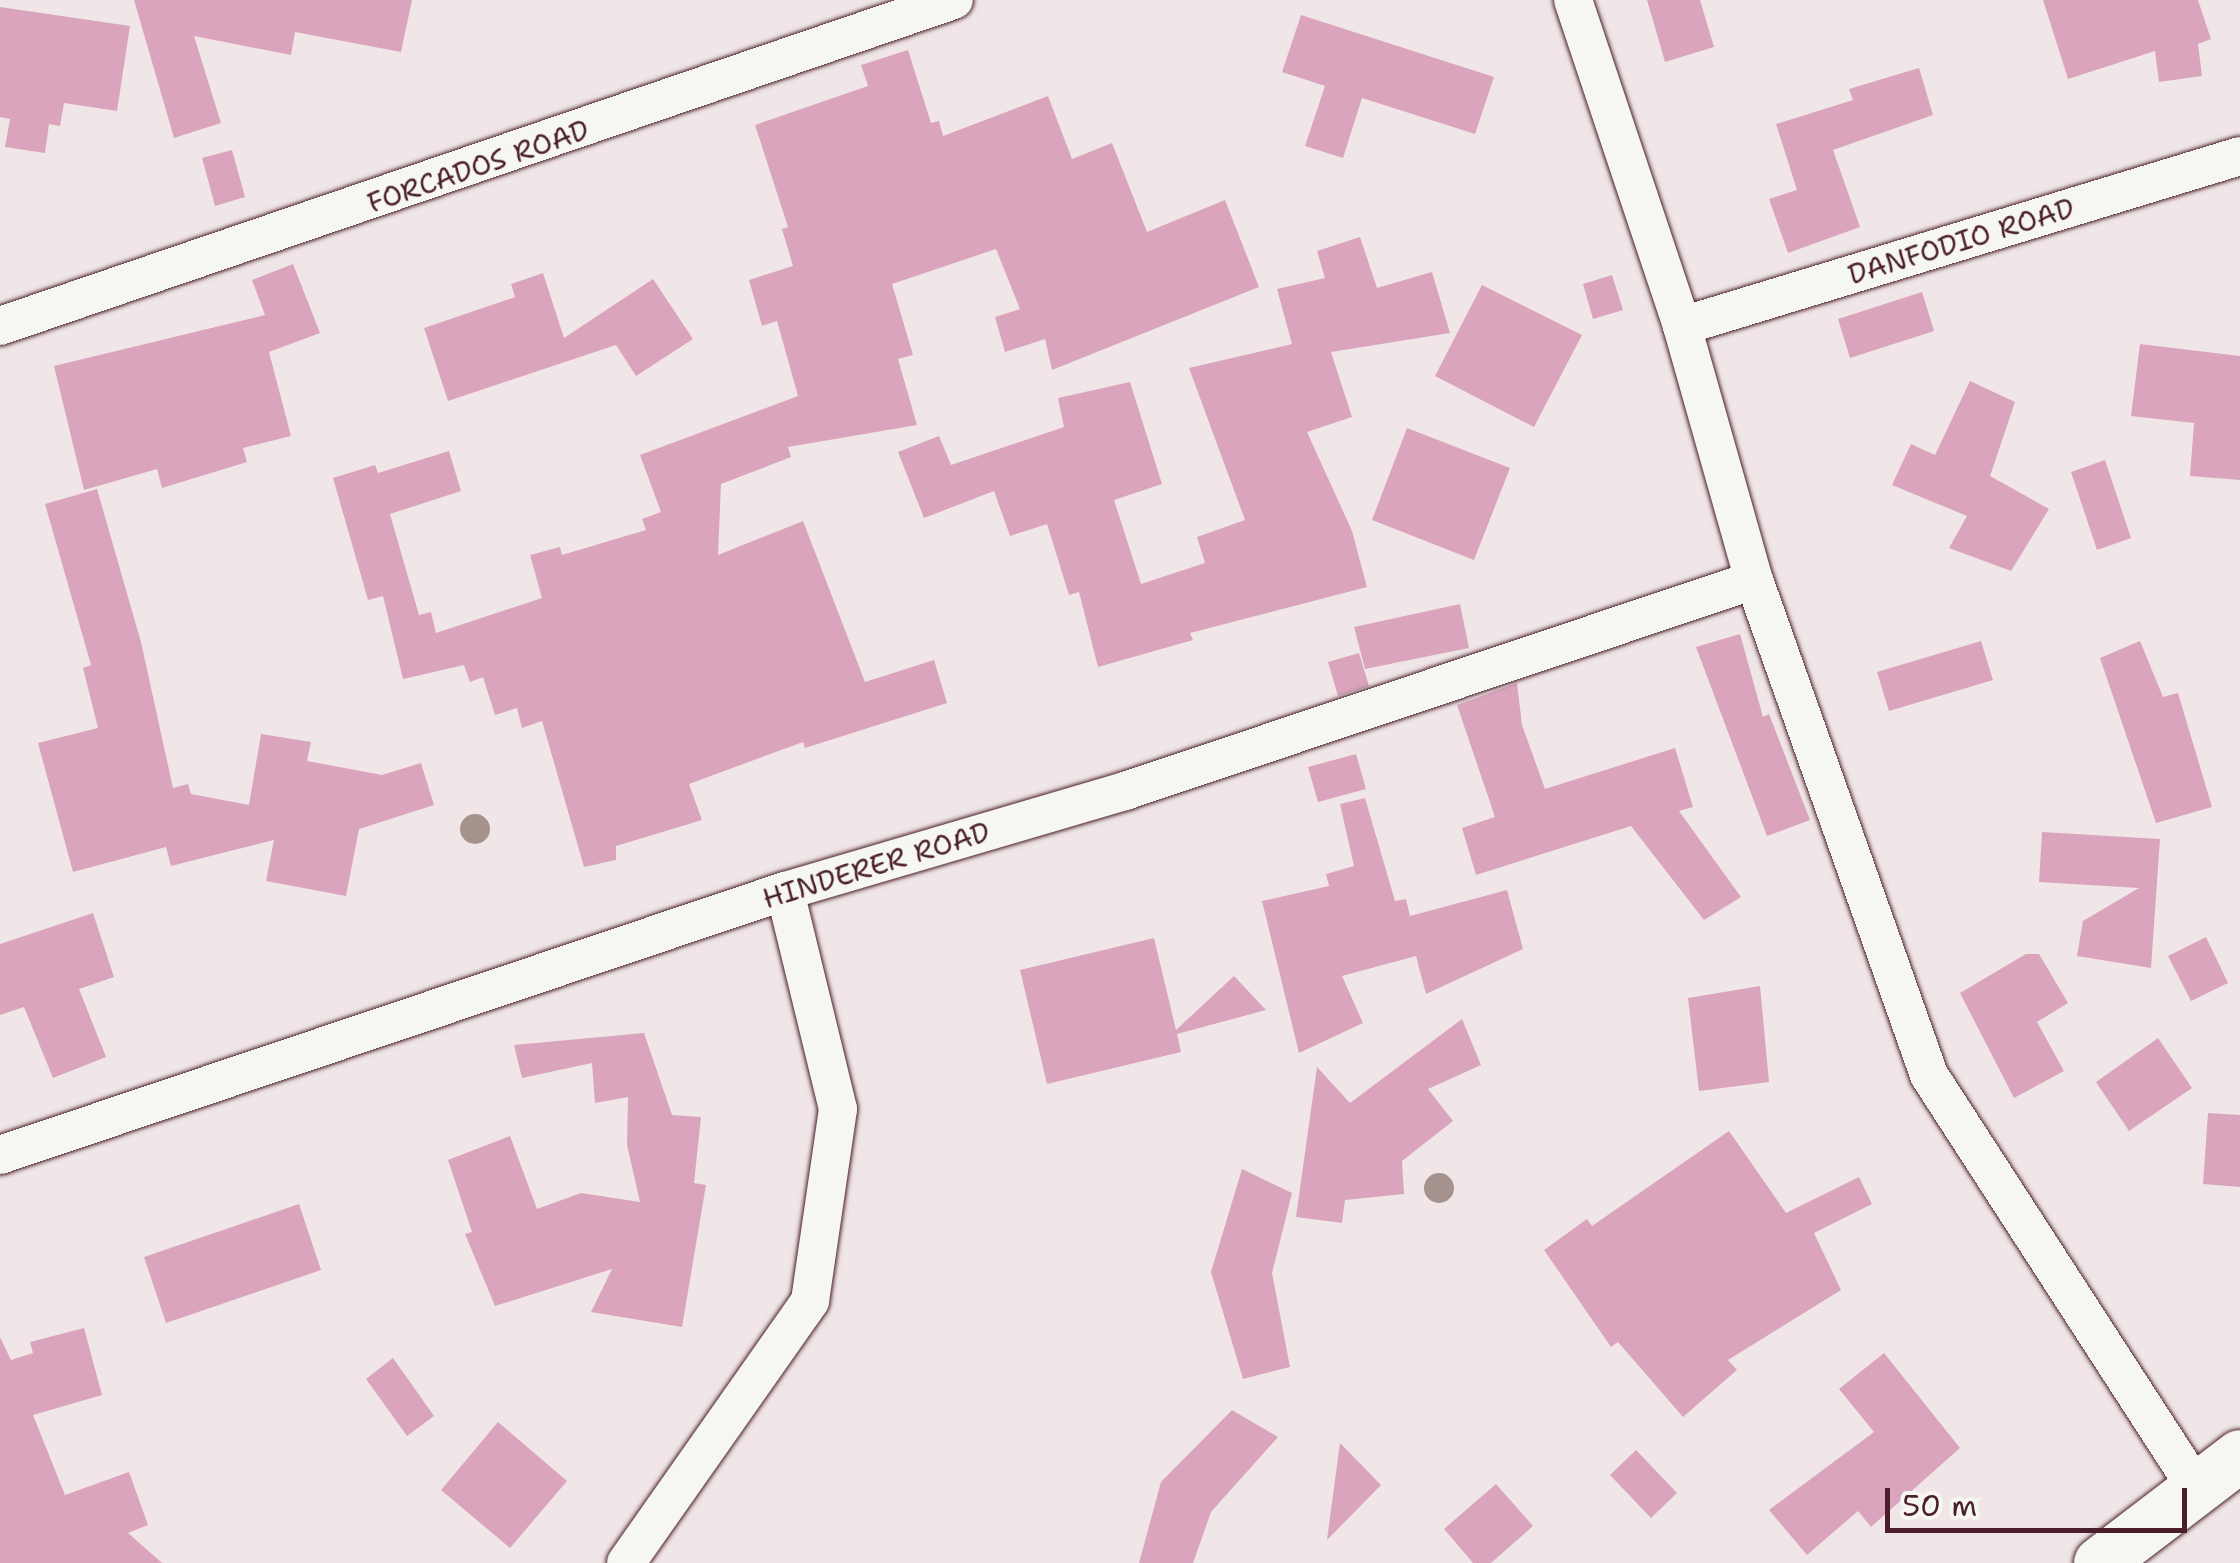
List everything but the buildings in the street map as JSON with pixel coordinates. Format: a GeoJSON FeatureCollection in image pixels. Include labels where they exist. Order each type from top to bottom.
{"type":"FeatureCollection","features":[{"type":"Feature","properties":{"kind":"street","name":"FORCADOS ROAD"},"geometry":{"type":"LineString","coordinates":[[0,326],[954,0]]}},
{"type":"Feature","properties":{"kind":"street"},"geometry":{"type":"LineString","coordinates":[[1573,0],[1682,326],[1754,580],[1930,1074],[2196,1487]]}},
{"type":"Feature","properties":{"kind":"street","name":"DANFODIO ROAD"},"geometry":{"type":"LineString","coordinates":[[1682,326],[2240,156]]}},
{"type":"Feature","properties":{"kind":"street","name":"HINDERER ROAD"},"geometry":{"type":"LineString","coordinates":[[0,1155],[785,891],[1125,791],[1754,580]]}},
{"type":"Feature","properties":{"kind":"street"},"geometry":{"type":"LineString","coordinates":[[626,1563],[810,1301],[838,1109],[785,891]]}},
{"type":"Feature","properties":{"kind":"street"},"geometry":{"type":"LineString","coordinates":[[2100,1563],[2240,1456]]}}]}
